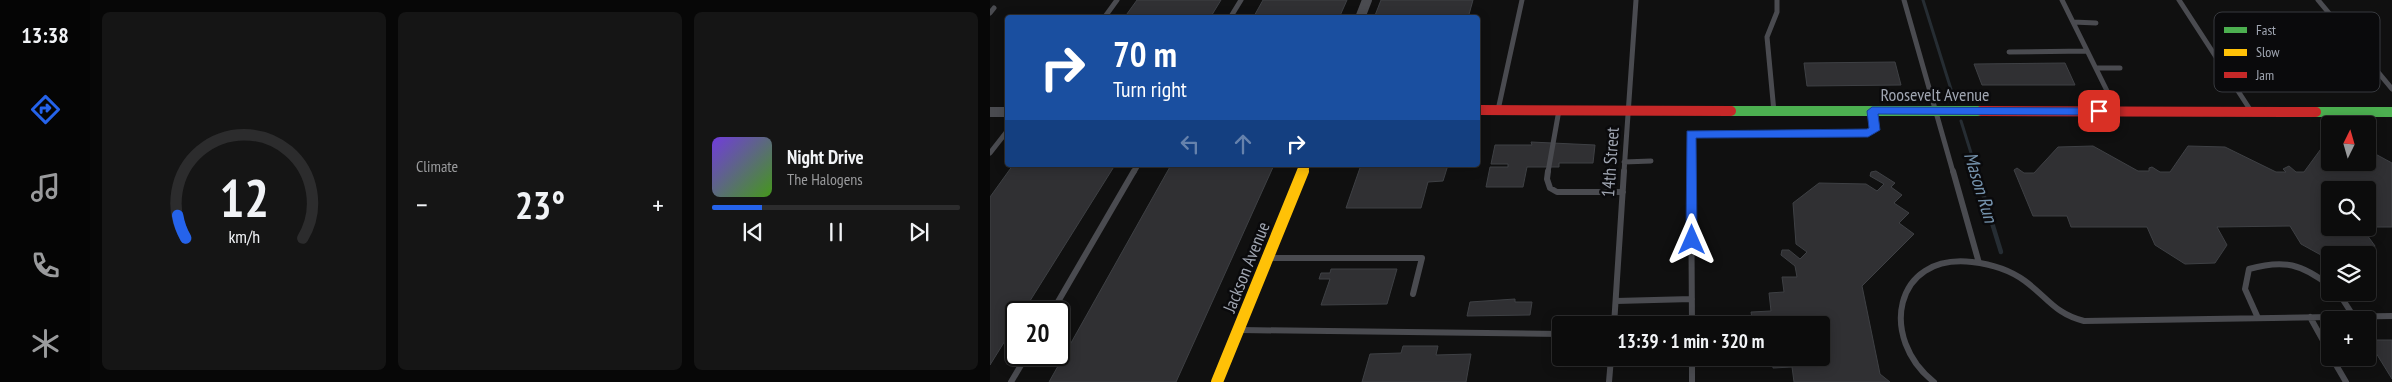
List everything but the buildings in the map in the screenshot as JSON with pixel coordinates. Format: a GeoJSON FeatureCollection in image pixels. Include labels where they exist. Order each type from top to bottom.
{"type":"FeatureCollection","features":[{"type":"Feature","properties":{"kind":"street"},"geometry":{"type":"LineString","coordinates":[[1361,15],[1367,0]]}},
{"type":"Feature","properties":{"kind":"street","name":"Roosevelt Avenue"},"geometry":{"type":"LineString","coordinates":[[1480,110],[2392,112]]}},
{"type":"Feature","properties":{"kind":"street"},"geometry":{"type":"LineString","coordinates":[[990,112],[1005,112]]}},
{"type":"Feature","properties":{"kind":"street","name":"Jackson Avenue"},"geometry":{"type":"LineString","coordinates":[[1217,382],[1269,258],[1304,167]]}},
{"type":"Feature","properties":{"kind":"lane"},"geometry":{"type":"LineString","coordinates":[[1106,15],[1117,0]]}},
{"type":"Feature","properties":{"kind":"lane"},"geometry":{"type":"LineString","coordinates":[[1232,15],[1240,0]]}},
{"type":"Feature","properties":{"kind":"lane"},"geometry":{"type":"LineString","coordinates":[[1498,110],[1522,0]]}},
{"type":"Feature","properties":{"kind":"lane","name":"14th Street"},"geometry":{"type":"LineString","coordinates":[[1615,316],[1636,0]]}},
{"type":"Feature","properties":{"kind":"lane"},"geometry":{"type":"LineString","coordinates":[[1774,112],[1768,37],[1770,25],[1777,16],[1777,0]]}},
{"type":"Feature","properties":{"kind":"lane"},"geometry":{"type":"LineString","coordinates":[[1904,0],[1979,263]]}},
{"type":"Feature","properties":{"kind":"lane"},"geometry":{"type":"LineString","coordinates":[[2062,0],[2117,111]]}},
{"type":"Feature","properties":{"kind":"lane"},"geometry":{"type":"LineString","coordinates":[[2179,0],[2214,54]]}},
{"type":"Feature","properties":{"kind":"lane"},"geometry":{"type":"LineString","coordinates":[[2318,0],[2328,12]]}},
{"type":"Feature","properties":{"kind":"lane"},"geometry":{"type":"LineString","coordinates":[[990,13],[994,8]]}},
{"type":"Feature","properties":{"kind":"lane"},"geometry":{"type":"LineString","coordinates":[[2073,22],[2096,23]]}},
{"type":"Feature","properties":{"kind":"lane"},"geometry":{"type":"LineString","coordinates":[[2009,52],[2087,51]]}},
{"type":"Feature","properties":{"kind":"lane"},"geometry":{"type":"LineString","coordinates":[[2096,68],[2120,68]]}},
{"type":"Feature","properties":{"kind":"lane"},"geometry":{"type":"LineString","coordinates":[[2380,74],[2392,89]]}},
{"type":"Feature","properties":{"kind":"lane"},"geometry":{"type":"LineString","coordinates":[[2238,92],[2251,112]]}},
{"type":"Feature","properties":{"kind":"lane"},"geometry":{"type":"LineString","coordinates":[[1559,110],[1547,179],[1550,188],[1557,192],[1622,192]]}},
{"type":"Feature","properties":{"kind":"lane"},"geometry":{"type":"LineString","coordinates":[[1692,316],[1691,134],[1868,133],[1874,130],[1872,111]]}},
{"type":"Feature","properties":{"kind":"lane"},"geometry":{"type":"LineString","coordinates":[[990,153],[1005,134]]}},
{"type":"Feature","properties":{"kind":"lane"},"geometry":{"type":"LineString","coordinates":[[1624,162],[1651,161]]}},
{"type":"Feature","properties":{"kind":"lane"},"geometry":{"type":"LineString","coordinates":[[1058,301],[1137,167]]}},
{"type":"Feature","properties":{"kind":"lane"},"geometry":{"type":"LineString","coordinates":[[1269,258],[1422,258],[1413,294]]}},
{"type":"Feature","properties":{"kind":"lane"},"geometry":{"type":"LineString","coordinates":[[1934,382],[1924,375],[1910,354],[1901,330],[1900,310],[1907,290],[1918,273],[1949,261],[1979,263],[2012,273],[2025,282],[2050,306],[2069,318],[2084,321],[2321,318]]}},
{"type":"Feature","properties":{"kind":"lane"},"geometry":{"type":"LineString","coordinates":[[2258,318],[2247,298],[2243,282],[2249,269],[2268,263],[2294,264],[2313,272],[2321,279]]}},
{"type":"Feature","properties":{"kind":"lane"},"geometry":{"type":"LineString","coordinates":[[1616,301],[1692,299]]}},
{"type":"Feature","properties":{"kind":"lane"},"geometry":{"type":"LineString","coordinates":[[2376,316],[2392,316]]}},
{"type":"Feature","properties":{"kind":"lane"},"geometry":{"type":"LineString","coordinates":[[2310,318],[2321,337]]}},
{"type":"Feature","properties":{"kind":"lane"},"geometry":{"type":"LineString","coordinates":[[1239,330],[1552,334]]}},
{"type":"Feature","properties":{"kind":"lane"},"geometry":{"type":"LineString","coordinates":[[1011,382],[1020,366]]}},
{"type":"Feature","properties":{"kind":"lane"},"geometry":{"type":"LineString","coordinates":[[1609,382],[1610,366]]}},
{"type":"Feature","properties":{"kind":"lane"},"geometry":{"type":"LineString","coordinates":[[1692,366],[1692,382]]}},
{"type":"Feature","properties":{"kind":"lane"},"geometry":{"type":"LineString","coordinates":[[2337,366],[2346,382]]}},
{"type":"Feature","properties":{"kind":"waterway","name":"Mason Run"},"geometry":{"type":"LineString","coordinates":[[1923,0],[1955,102]]}},
{"type":"Feature","properties":{"kind":"waterway","name":"Mason Run"},"geometry":{"type":"LineString","coordinates":[[1961,121],[1977,172]]}},
{"type":"Feature","properties":{"kind":"waterway","name":"Mason Run"},"geometry":{"type":"LineString","coordinates":[[1976,171],[2001,252]]}},
{"type":"Feature","properties":{"kind":"traffic: fast"},"geometry":{"type":"LineString","coordinates":[[1731,111],[1981,111]]}},
{"type":"Feature","properties":{"kind":"traffic: fast"},"geometry":{"type":"LineString","coordinates":[[2316,112],[2392,112]]}},
{"type":"Feature","properties":{"kind":"traffic: slow"},"geometry":{"type":"LineString","coordinates":[[1217,382],[1304,167]]}},
{"type":"Feature","properties":{"kind":"traffic: jam"},"geometry":{"type":"LineString","coordinates":[[1480,110],[1731,111]]}},
{"type":"Feature","properties":{"kind":"traffic: jam"},"geometry":{"type":"LineString","coordinates":[[1981,111],[2316,112]]}},
{"type":"Feature","properties":{"kind":"route"},"geometry":{"type":"LineString","coordinates":[[1692,240],[1691,134],[1868,133],[1874,130],[1875,125],[1872,111],[2099,111]]}}]}
